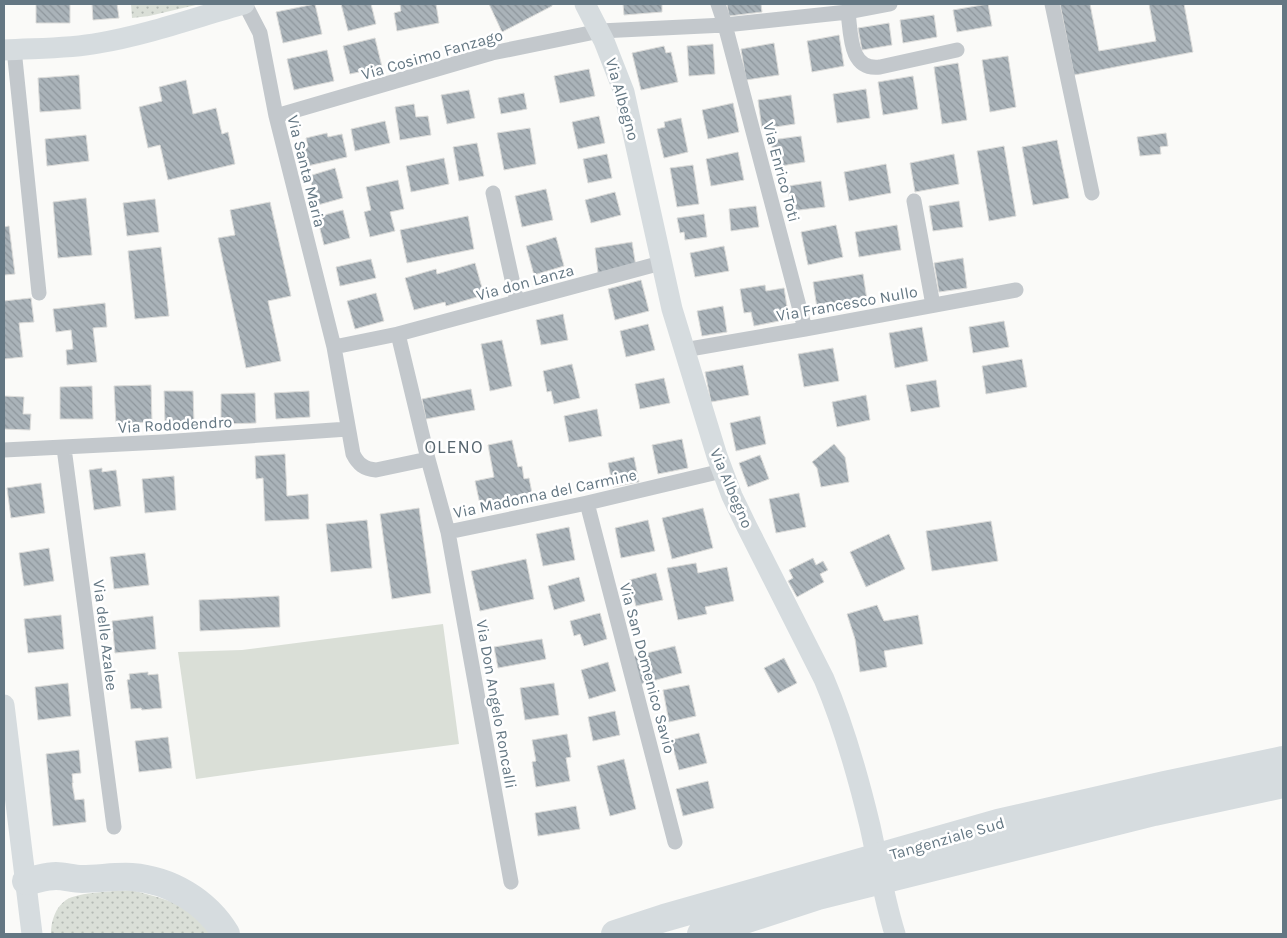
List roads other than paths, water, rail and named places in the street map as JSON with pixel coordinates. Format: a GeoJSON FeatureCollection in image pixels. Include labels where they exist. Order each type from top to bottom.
{"type":"FeatureCollection","features":[{"type":"Feature","properties":{"kind":"highway","name":"Tangenziale Sud"},"geometry":{"type":"LineString","coordinates":[[615,934],[664,918],[998,823],[1283,760]]}},
{"type":"Feature","properties":{"kind":"highway","name":"Tangenziale Sud"},"geometry":{"type":"LineString","coordinates":[[701,934],[818,896],[1135,817],[1254,790],[1283,786]]}},
{"type":"Feature","properties":{"kind":"highway"},"geometry":{"type":"LineString","coordinates":[[26,882],[54,893],[82,879],[133,877],[151,880],[182,892],[200,904],[212,915],[226,934]]}},
{"type":"Feature","properties":{"kind":"street"},"geometry":{"type":"LineString","coordinates":[[39,293],[9,50],[75,46],[111,41],[245,4]]}},
{"type":"Feature","properties":{"kind":"street","name":"Via Santa Maria"},"geometry":{"type":"LineString","coordinates":[[245,4],[260,33],[276,116],[334,347],[353,454],[361,466],[371,470],[380,470],[428,459]]}},
{"type":"Feature","properties":{"kind":"street","name":"Via Albegno"},"geometry":{"type":"LineString","coordinates":[[584,4],[600,31],[615,67],[627,104],[672,309],[708,430],[722,471],[747,527],[822,675],[833,701],[869,823],[894,929]]}},
{"type":"Feature","properties":{"kind":"street","name":"Via Enrico Toti"},"geometry":{"type":"LineString","coordinates":[[718,4],[725,24],[805,329]]}},
{"type":"Feature","properties":{"kind":"street","name":"Via Cosimo Fanzago"},"geometry":{"type":"LineString","coordinates":[[276,116],[492,53],[600,31],[725,24],[848,12],[868,6],[890,4]]}},
{"type":"Feature","properties":{"kind":"street"},"geometry":{"type":"LineString","coordinates":[[1052,4],[1092,193]]}},
{"type":"Feature","properties":{"kind":"street"},"geometry":{"type":"LineString","coordinates":[[848,12],[855,54],[866,66],[880,67],[957,50]]}},
{"type":"Feature","properties":{"kind":"street"},"geometry":{"type":"LineString","coordinates":[[493,193],[518,302]]}},
{"type":"Feature","properties":{"kind":"street"},"geometry":{"type":"LineString","coordinates":[[914,201],[933,305]]}},
{"type":"Feature","properties":{"kind":"street","name":"Via don Lanza"},"geometry":{"type":"LineString","coordinates":[[334,347],[398,334],[661,263]]}},
{"type":"Feature","properties":{"kind":"street","name":"Via Francesco Nullo"},"geometry":{"type":"LineString","coordinates":[[684,350],[1016,290]]}},
{"type":"Feature","properties":{"kind":"street","name":"Via Madonna del Carmine"},"geometry":{"type":"LineString","coordinates":[[398,334],[428,459],[448,532],[587,503],[722,471]]}},
{"type":"Feature","properties":{"kind":"street","name":"Via Rododendro"},"geometry":{"type":"LineString","coordinates":[[4,450],[348,430]]}},
{"type":"Feature","properties":{"kind":"street","name":"Via delle Azalee"},"geometry":{"type":"LineString","coordinates":[[64,448],[114,827]]}},
{"type":"Feature","properties":{"kind":"street","name":"Via San Domenico Savio"},"geometry":{"type":"LineString","coordinates":[[587,503],[675,842]]}},
{"type":"Feature","properties":{"kind":"street","name":"Via Don Angelo Roncalli"},"geometry":{"type":"LineString","coordinates":[[448,532],[511,882]]}},
{"type":"Feature","properties":{"kind":"street"},"geometry":{"type":"LineString","coordinates":[[4,705],[32,934]]}},
{"type":"Feature","properties":{"kind":"district","name":"OLENO"},"geometry":{"type":"Point","coordinates":[454,447]}}]}
